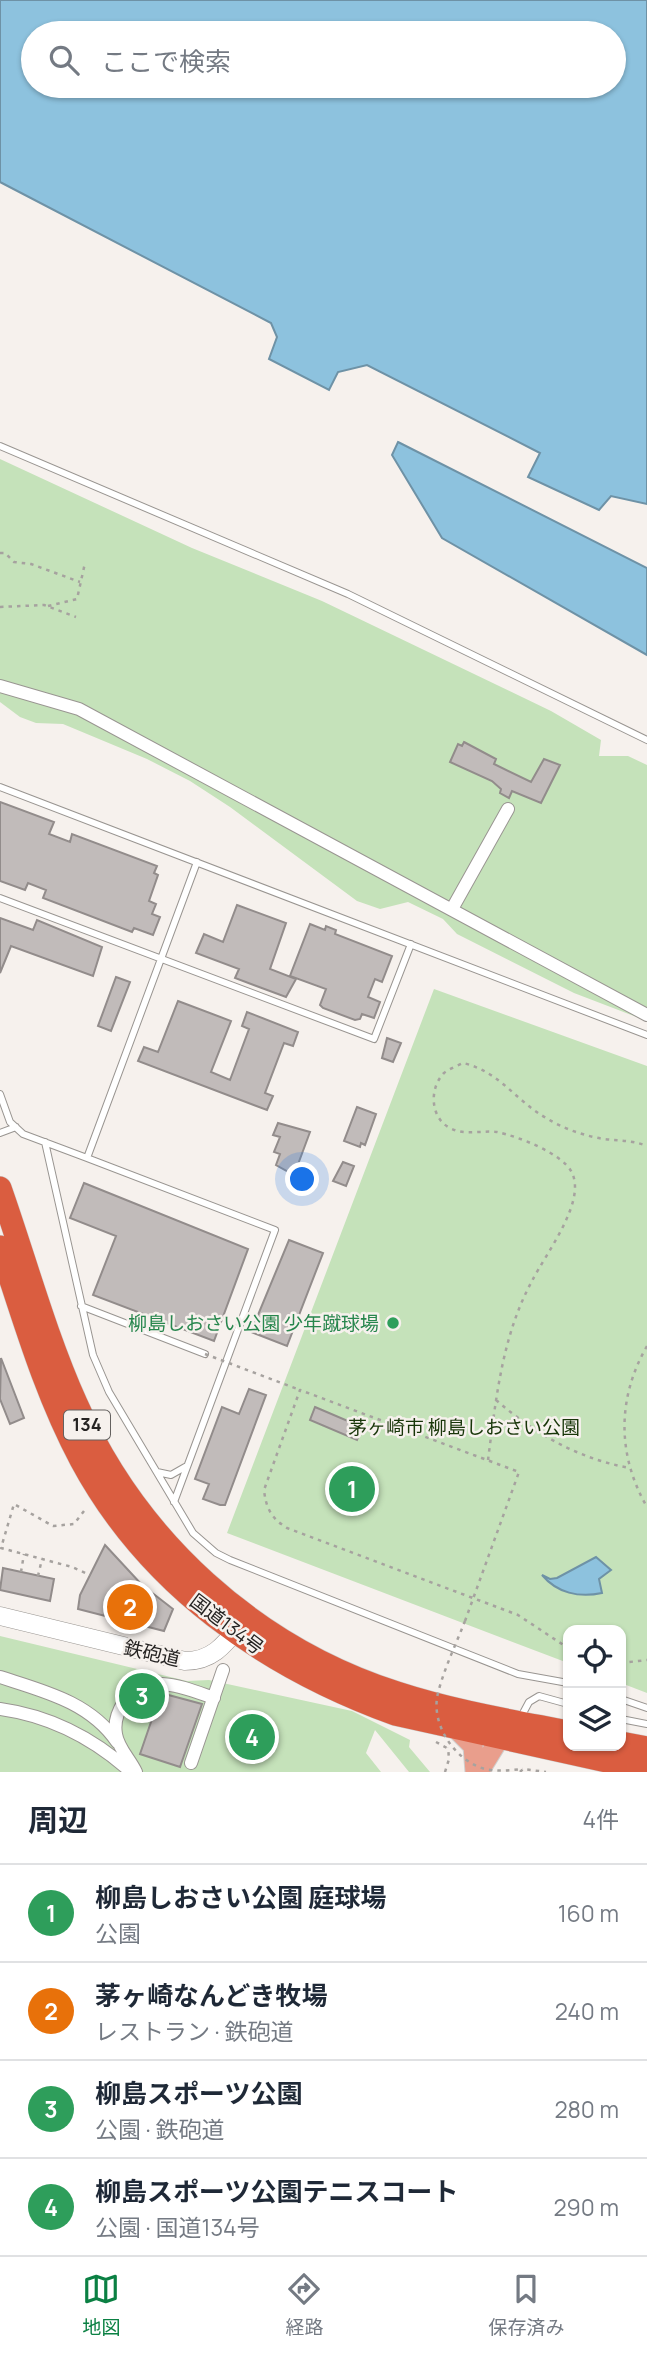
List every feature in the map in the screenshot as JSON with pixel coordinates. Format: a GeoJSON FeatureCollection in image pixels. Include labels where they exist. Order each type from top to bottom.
{"type":"FeatureCollection","features":[{"type":"Feature","properties":{"kind":"highway","name":"国道134号"},"geometry":{"type":"LineString","coordinates":[[0,1188],[63,1370],[99,1449],[119,1483],[157,1532],[241,1625],[291,1670],[355,1700],[454,1737],[498,1739],[647,1770]]}},
{"type":"Feature","properties":{"kind":"highway","name":"国道134号"},"geometry":{"type":"LineString","coordinates":[[0,1247],[57,1410],[102,1494],[161,1568],[241,1625],[360,1680],[400,1694],[563,1731]]}},
{"type":"Feature","properties":{"kind":"highway"},"geometry":{"type":"LineString","coordinates":[[626,1744],[647,1748]]}},
{"type":"Feature","properties":{"kind":"main road"},"geometry":{"type":"LineString","coordinates":[[477,1772],[498,1739],[516,1722]]}},
{"type":"Feature","properties":{"kind":"main road"},"geometry":{"type":"LineString","coordinates":[[454,1737],[473,1746],[477,1772]]}},
{"type":"Feature","properties":{"kind":"street"},"geometry":{"type":"LineString","coordinates":[[0,686],[79,709],[647,1014]]}},
{"type":"Feature","properties":{"kind":"street"},"geometry":{"type":"LineString","coordinates":[[452,909],[509,809]]}},
{"type":"Feature","properties":{"kind":"street","name":"鉄砲道"},"geometry":{"type":"LineString","coordinates":[[0,1616],[185,1661],[205,1659],[224,1646],[241,1625]]}},
{"type":"Feature","properties":{"kind":"street"},"geometry":{"type":"LineString","coordinates":[[191,1763],[223,1670]]}},
{"type":"Feature","properties":{"kind":"street"},"geometry":{"type":"LineString","coordinates":[[0,1676],[77,1705],[102,1724],[119,1745],[134,1772]]}},
{"type":"Feature","properties":{"kind":"street"},"geometry":{"type":"LineString","coordinates":[[119,1745],[116,1733],[119,1712],[129,1696],[138,1689],[163,1683],[214,1698]]}},
{"type":"Feature","properties":{"kind":"street"},"geometry":{"type":"LineString","coordinates":[[0,1709],[64,1726],[103,1748],[134,1772]]}},
{"type":"Feature","properties":{"kind":"lane"},"geometry":{"type":"LineString","coordinates":[[0,446],[357,598],[647,740]]}},
{"type":"Feature","properties":{"kind":"lane"},"geometry":{"type":"LineString","coordinates":[[0,787],[647,1035]]}},
{"type":"Feature","properties":{"kind":"lane"},"geometry":{"type":"LineString","coordinates":[[87,1158],[197,862]]}},
{"type":"Feature","properties":{"kind":"lane"},"geometry":{"type":"LineString","coordinates":[[0,898],[374,1039],[411,944]]}},
{"type":"Feature","properties":{"kind":"lane"},"geometry":{"type":"LineString","coordinates":[[0,1094],[10,1122],[23,1134],[275,1230],[174,1502]]}},
{"type":"Feature","properties":{"kind":"lane"},"geometry":{"type":"LineString","coordinates":[[0,1133],[16,1127]]}},
{"type":"Feature","properties":{"kind":"lane"},"geometry":{"type":"LineString","coordinates":[[45,1142],[93,1356],[109,1392],[155,1471],[204,1544],[230,1560],[518,1674],[563,1682]]}},
{"type":"Feature","properties":{"kind":"lane"},"geometry":{"type":"LineString","coordinates":[[81,1306],[205,1354]]}},
{"type":"Feature","properties":{"kind":"lane"},"geometry":{"type":"LineString","coordinates":[[155,1471],[170,1475],[185,1467]]}},
{"type":"Feature","properties":{"kind":"lane"},"geometry":{"type":"LineString","coordinates":[[516,1722],[523,1710],[539,1696],[563,1703]]}},
{"type":"Feature","properties":{"kind":"lane"},"geometry":{"type":"LineString","coordinates":[[626,1701],[647,1708]]}},
{"type":"Feature","properties":{"kind":"lane"},"geometry":{"type":"LineString","coordinates":[[626,1719],[647,1724]]}},
{"type":"Feature","properties":{"kind":"path"},"geometry":{"type":"LineString","coordinates":[[0,553],[5,553],[18,563],[31,564],[80,582]]}},
{"type":"Feature","properties":{"kind":"path"},"geometry":{"type":"LineString","coordinates":[[0,607],[48,607],[77,599],[82,589],[80,582],[85,563]]}},
{"type":"Feature","properties":{"kind":"path"},"geometry":{"type":"LineString","coordinates":[[48,607],[76,617]]}},
{"type":"Feature","properties":{"kind":"path"},"geometry":{"type":"LineString","coordinates":[[488,1460],[509,1335],[530,1284],[573,1208],[576,1185],[571,1169],[528,1142],[495,1132],[470,1133],[449,1128],[438,1116],[433,1099],[435,1087],[444,1073],[463,1063],[482,1068],[547,1119],[576,1132],[604,1139],[633,1140],[647,1146]]}},
{"type":"Feature","properties":{"kind":"path"},"geometry":{"type":"LineString","coordinates":[[647,1346],[637,1363],[625,1398],[623,1421],[630,1468],[647,1507]]}},
{"type":"Feature","properties":{"kind":"path"},"geometry":{"type":"LineString","coordinates":[[205,1354],[519,1472],[437,1693],[438,1719],[483,1768],[546,1772]]}},
{"type":"Feature","properties":{"kind":"path"},"geometry":{"type":"LineString","coordinates":[[300,1390],[264,1490],[266,1507],[275,1521],[287,1528],[518,1615],[563,1645]]}},
{"type":"Feature","properties":{"kind":"path"},"geometry":{"type":"LineString","coordinates":[[496,1400],[546,1438],[609,1464],[630,1468]]}},
{"type":"Feature","properties":{"kind":"path"},"geometry":{"type":"LineString","coordinates":[[84,1511],[74,1524],[53,1526],[14,1504],[1,1548],[90,1576]]}},
{"type":"Feature","properties":{"kind":"path"},"geometry":{"type":"LineString","coordinates":[[21,1572],[24,1554]]}},
{"type":"Feature","properties":{"kind":"path"},"geometry":{"type":"LineString","coordinates":[[38,1576],[42,1559]]}},
{"type":"Feature","properties":{"kind":"path"},"geometry":{"type":"LineString","coordinates":[[626,1662],[647,1660]]}},
{"type":"Feature","properties":{"kind":"path"},"geometry":{"type":"LineString","coordinates":[[445,1772],[449,1759],[447,1748],[454,1737]]}},
{"type":"Feature","properties":{"kind":"green space"},"geometry":{"type":"Polygon","coordinates":[[[0,459],[192,548],[322,601],[551,711],[601,740],[599,756],[628,756],[647,765],[647,1021],[574,993],[457,934],[443,919],[408,902],[380,909],[357,901],[230,807],[190,781],[147,759],[63,724],[36,723],[20,717],[0,702],[0,459]]]}},
{"type":"Feature","properties":{"kind":"green space","name":"茅ヶ崎市 柳島しおさい公園"},"geometry":{"type":"Polygon","coordinates":[[[434,989],[647,1066],[647,1693],[626,1685],[626,1625],[563,1625],[563,1661],[227,1533],[434,989]]]}},
{"type":"Feature","properties":{"kind":"green space"},"geometry":{"type":"Polygon","coordinates":[[[0,1636],[187,1681],[209,1680],[352,1711],[410,1740],[409,1747],[430,1772],[409,1772],[375,1730],[366,1753],[381,1772],[0,1772],[0,1636]]]}},
{"type":"Feature","properties":{"kind":"water"},"geometry":{"type":"Polygon","coordinates":[[[0,0],[647,0],[647,504],[611,496],[599,510],[528,477],[540,453],[367,365],[338,372],[329,390],[269,359],[277,337],[271,323],[0,182],[0,0]]]}},
{"type":"Feature","properties":{"kind":"water"},"geometry":{"type":"Polygon","coordinates":[[[398,442],[647,568],[647,655],[442,538],[392,455],[398,442]]]}},
{"type":"Feature","properties":{"kind":"water"},"geometry":{"type":"Polygon","coordinates":[[[596,1557],[611,1570],[599,1579],[602,1593],[569,1593],[554,1586],[542,1575],[550,1579],[557,1578],[596,1557]]]}},
{"type":"Feature","properties":{"kind":"building"},"geometry":{"type":"Polygon","coordinates":[[[464,742],[496,759],[494,764],[531,782],[544,759],[560,765],[541,803],[512,791],[509,798],[500,793],[501,789],[492,781],[450,762],[458,744],[462,746],[464,742]]]}},
{"type":"Feature","properties":{"kind":"building"},"geometry":{"type":"Polygon","coordinates":[[[0,802],[54,822],[49,834],[70,842],[72,834],[157,866],[154,873],[158,875],[149,901],[156,904],[152,914],[160,917],[153,935],[134,928],[132,932],[43,898],[46,890],[28,883],[25,890],[0,881],[0,802]]]}},
{"type":"Feature","properties":{"kind":"building"},"geometry":{"type":"Polygon","coordinates":[[[237,905],[286,923],[270,969],[296,979],[286,997],[235,978],[239,969],[196,953],[204,934],[223,942],[237,905]]]}},
{"type":"Feature","properties":{"kind":"building"},"geometry":{"type":"Polygon","coordinates":[[[0,918],[33,930],[37,920],[102,947],[93,976],[11,946],[0,973],[0,918]]]}},
{"type":"Feature","properties":{"kind":"building"},"geometry":{"type":"Polygon","coordinates":[[[310,924],[325,930],[326,926],[336,930],[335,934],[392,956],[382,982],[375,979],[368,997],[380,1002],[374,1018],[362,1014],[360,1019],[355,1020],[323,1008],[320,1005],[326,989],[290,976],[310,924]]]}},
{"type":"Feature","properties":{"kind":"building"},"geometry":{"type":"Polygon","coordinates":[[[116,977],[130,982],[111,1031],[98,1026],[116,977]]]}},
{"type":"Feature","properties":{"kind":"building"},"geometry":{"type":"Polygon","coordinates":[[[178,1001],[231,1021],[211,1072],[230,1080],[249,1029],[242,1026],[247,1012],[298,1032],[293,1046],[284,1043],[265,1093],[273,1096],[267,1110],[138,1061],[144,1047],[158,1052],[178,1001]]]}},
{"type":"Feature","properties":{"kind":"building"},"geometry":{"type":"Polygon","coordinates":[[[387,1038],[401,1043],[393,1062],[382,1058],[387,1038]]]}},
{"type":"Feature","properties":{"kind":"building"},"geometry":{"type":"Polygon","coordinates":[[[357,1107],[376,1114],[365,1145],[361,1143],[360,1147],[344,1141],[357,1107]]]}},
{"type":"Feature","properties":{"kind":"building"},"geometry":{"type":"Polygon","coordinates":[[[278,1123],[310,1132],[294,1175],[276,1165],[280,1154],[274,1152],[280,1137],[273,1135],[278,1123]]]}},
{"type":"Feature","properties":{"kind":"building"},"geometry":{"type":"Polygon","coordinates":[[[343,1162],[354,1166],[346,1186],[333,1181],[343,1162]]]}},
{"type":"Feature","properties":{"kind":"building"},"geometry":{"type":"Polygon","coordinates":[[[84,1183],[248,1249],[214,1341],[93,1295],[116,1236],[70,1218],[84,1183]]]}},
{"type":"Feature","properties":{"kind":"building"},"geometry":{"type":"Polygon","coordinates":[[[289,1240],[323,1253],[287,1346],[251,1332],[289,1240]]]}},
{"type":"Feature","properties":{"kind":"building"},"geometry":{"type":"Polygon","coordinates":[[[1,1358],[24,1418],[10,1424],[0,1399],[1,1358]]]}},
{"type":"Feature","properties":{"kind":"building"},"geometry":{"type":"Polygon","coordinates":[[[249,1389],[266,1395],[225,1505],[220,1505],[203,1499],[209,1484],[195,1479],[222,1407],[239,1414],[249,1389]]]}},
{"type":"Feature","properties":{"kind":"building"},"geometry":{"type":"Polygon","coordinates":[[[315,1407],[362,1427],[357,1440],[310,1420],[315,1407]]]}},
{"type":"Feature","properties":{"kind":"building"},"geometry":{"type":"Polygon","coordinates":[[[105,1545],[142,1585],[173,1609],[164,1631],[78,1609],[80,1595],[105,1545]]]}},
{"type":"Feature","properties":{"kind":"building"},"geometry":{"type":"Polygon","coordinates":[[[3,1568],[54,1579],[50,1601],[0,1590],[3,1568]]]}},
{"type":"Feature","properties":{"kind":"building"},"geometry":{"type":"Polygon","coordinates":[[[161,1693],[202,1704],[180,1767],[140,1754],[161,1693]]]}},
{"type":"Feature","properties":{"kind":"place","name":"柳島しおさい公園 少年蹴球場"},"geometry":{"type":"Point","coordinates":[393,1323]}},
{"type":"Feature","properties":{"kind":"place","name":"柳島しおさい公園 庭球場"},"geometry":{"type":"Point","coordinates":[352,1489]}},
{"type":"Feature","properties":{"kind":"place","name":"茅ヶ崎なんどき牧場"},"geometry":{"type":"Point","coordinates":[130,1607]}},
{"type":"Feature","properties":{"kind":"place","name":"柳島スポーツ公園"},"geometry":{"type":"Point","coordinates":[142,1696]}},
{"type":"Feature","properties":{"kind":"place","name":"柳島スポーツ公園テニスコート"},"geometry":{"type":"Point","coordinates":[252,1737]}}]}
